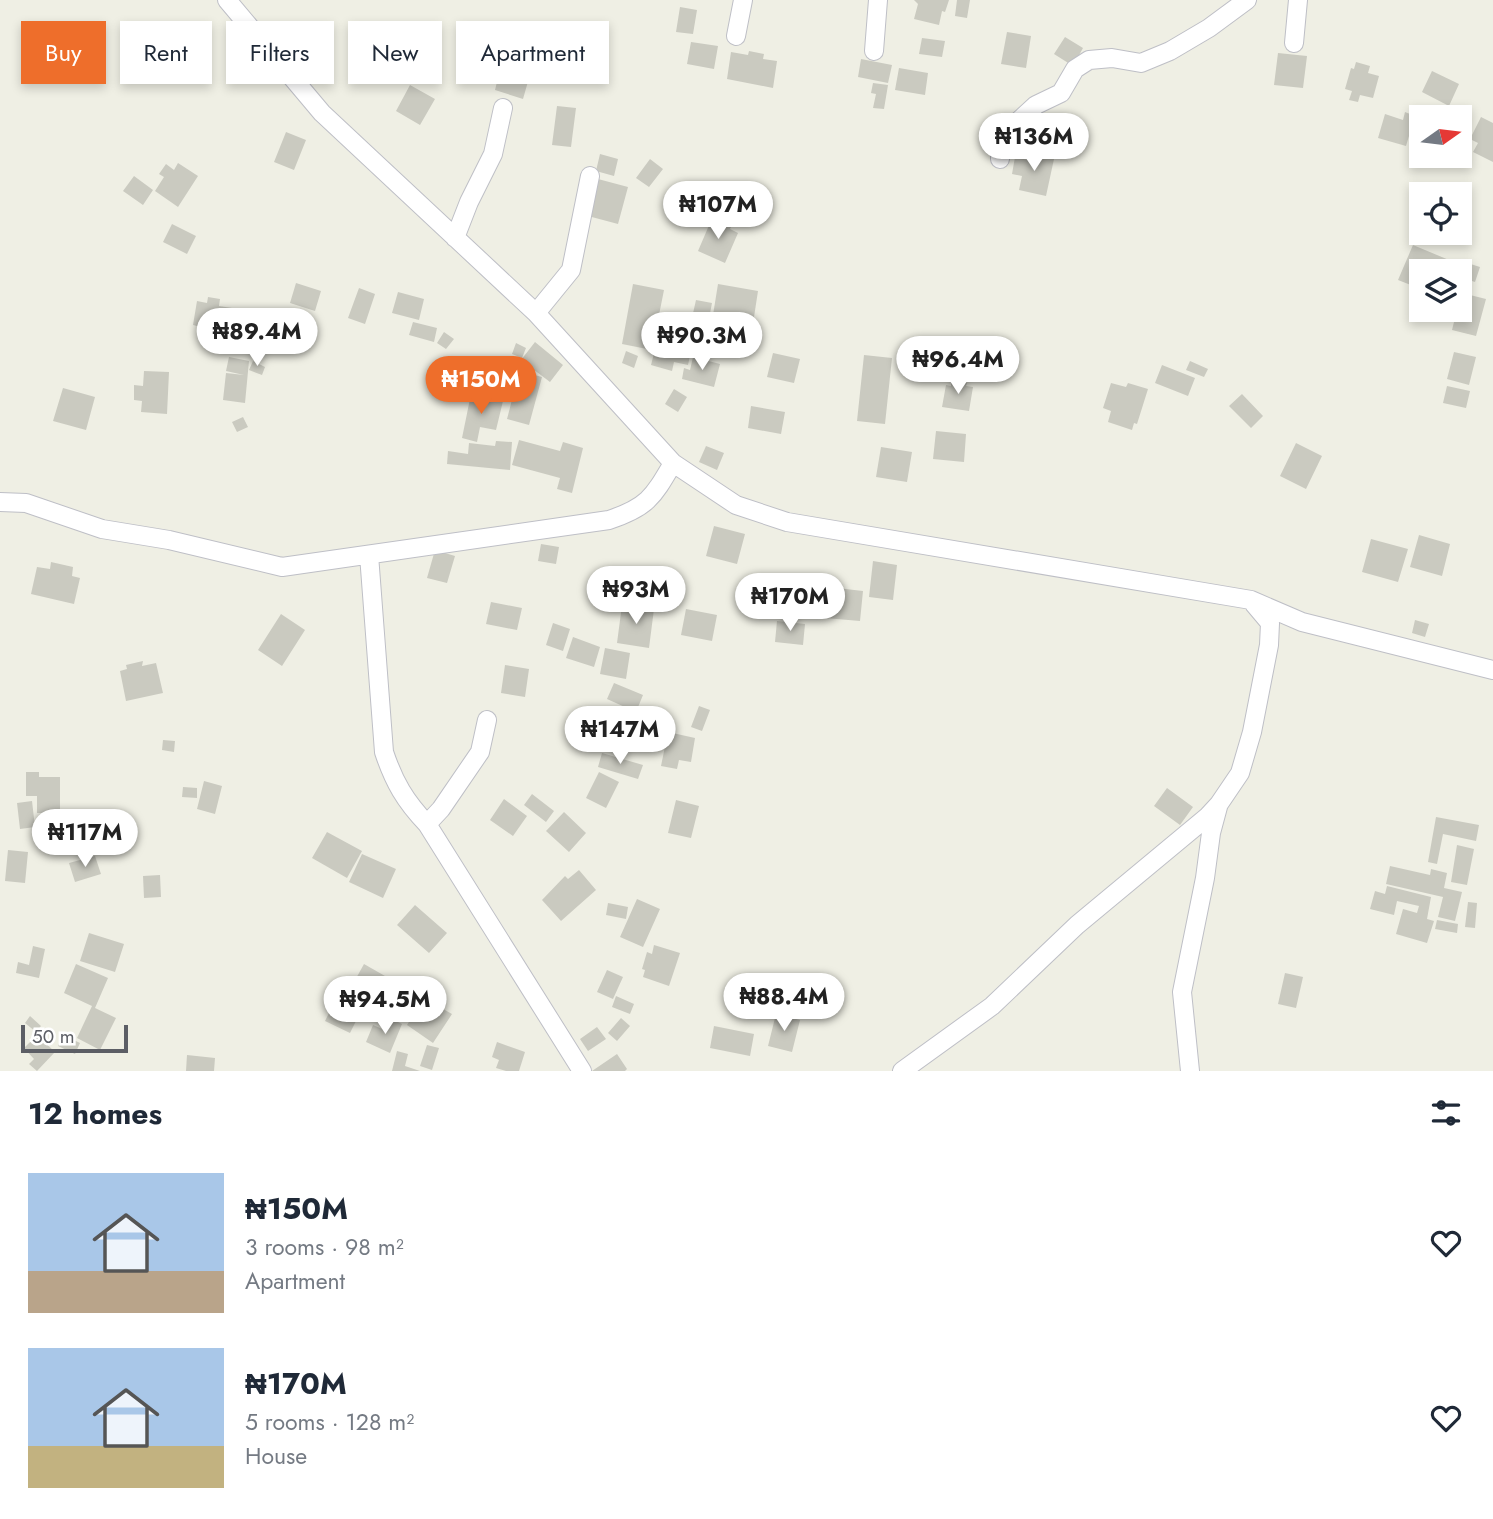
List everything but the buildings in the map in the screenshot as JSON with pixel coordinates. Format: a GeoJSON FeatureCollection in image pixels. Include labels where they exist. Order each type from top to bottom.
{"type":"FeatureCollection","features":[{"type":"Feature","properties":{"kind":"street"},"geometry":{"type":"LineString","coordinates":[[227,0],[322,113],[536,313],[673,463],[736,505],[787,522],[1251,600],[1302,622],[1493,670]]}},
{"type":"Feature","properties":{"kind":"street"},"geometry":{"type":"LineString","coordinates":[[736,36],[743,0]]}},
{"type":"Feature","properties":{"kind":"street"},"geometry":{"type":"LineString","coordinates":[[874,51],[878,0]]}},
{"type":"Feature","properties":{"kind":"street"},"geometry":{"type":"LineString","coordinates":[[1000,159],[1001,137],[1022,116],[1061,93],[1075,69],[1088,60],[1112,58],[1141,63],[1171,51],[1247,0]]}},
{"type":"Feature","properties":{"kind":"street"},"geometry":{"type":"LineString","coordinates":[[1294,43],[1298,0]]}},
{"type":"Feature","properties":{"kind":"street"},"geometry":{"type":"LineString","coordinates":[[455,238],[493,154],[503,108]]}},
{"type":"Feature","properties":{"kind":"street"},"geometry":{"type":"LineString","coordinates":[[536,313],[570,270],[590,176]]}},
{"type":"Feature","properties":{"kind":"street"},"geometry":{"type":"LineString","coordinates":[[0,502],[26,503],[102,529],[169,540],[282,568],[609,520],[634,512],[654,495],[673,463]]}},
{"type":"Feature","properties":{"kind":"street"},"geometry":{"type":"LineString","coordinates":[[369,555],[384,752],[391,774],[406,802],[427,824],[582,1071]]}},
{"type":"Feature","properties":{"kind":"street"},"geometry":{"type":"LineString","coordinates":[[902,1071],[992,1006],[1077,925],[1207,817],[1219,804],[1240,773],[1252,732],[1269,645],[1270,623],[1251,600]]}},
{"type":"Feature","properties":{"kind":"street"},"geometry":{"type":"LineString","coordinates":[[1269,645],[1274,632],[1302,622]]}},
{"type":"Feature","properties":{"kind":"street"},"geometry":{"type":"LineString","coordinates":[[427,824],[441,809],[480,752],[486,720]]}},
{"type":"Feature","properties":{"kind":"street"},"geometry":{"type":"LineString","coordinates":[[1190,1071],[1182,992],[1203,890],[1211,833],[1219,804]]}}]}
